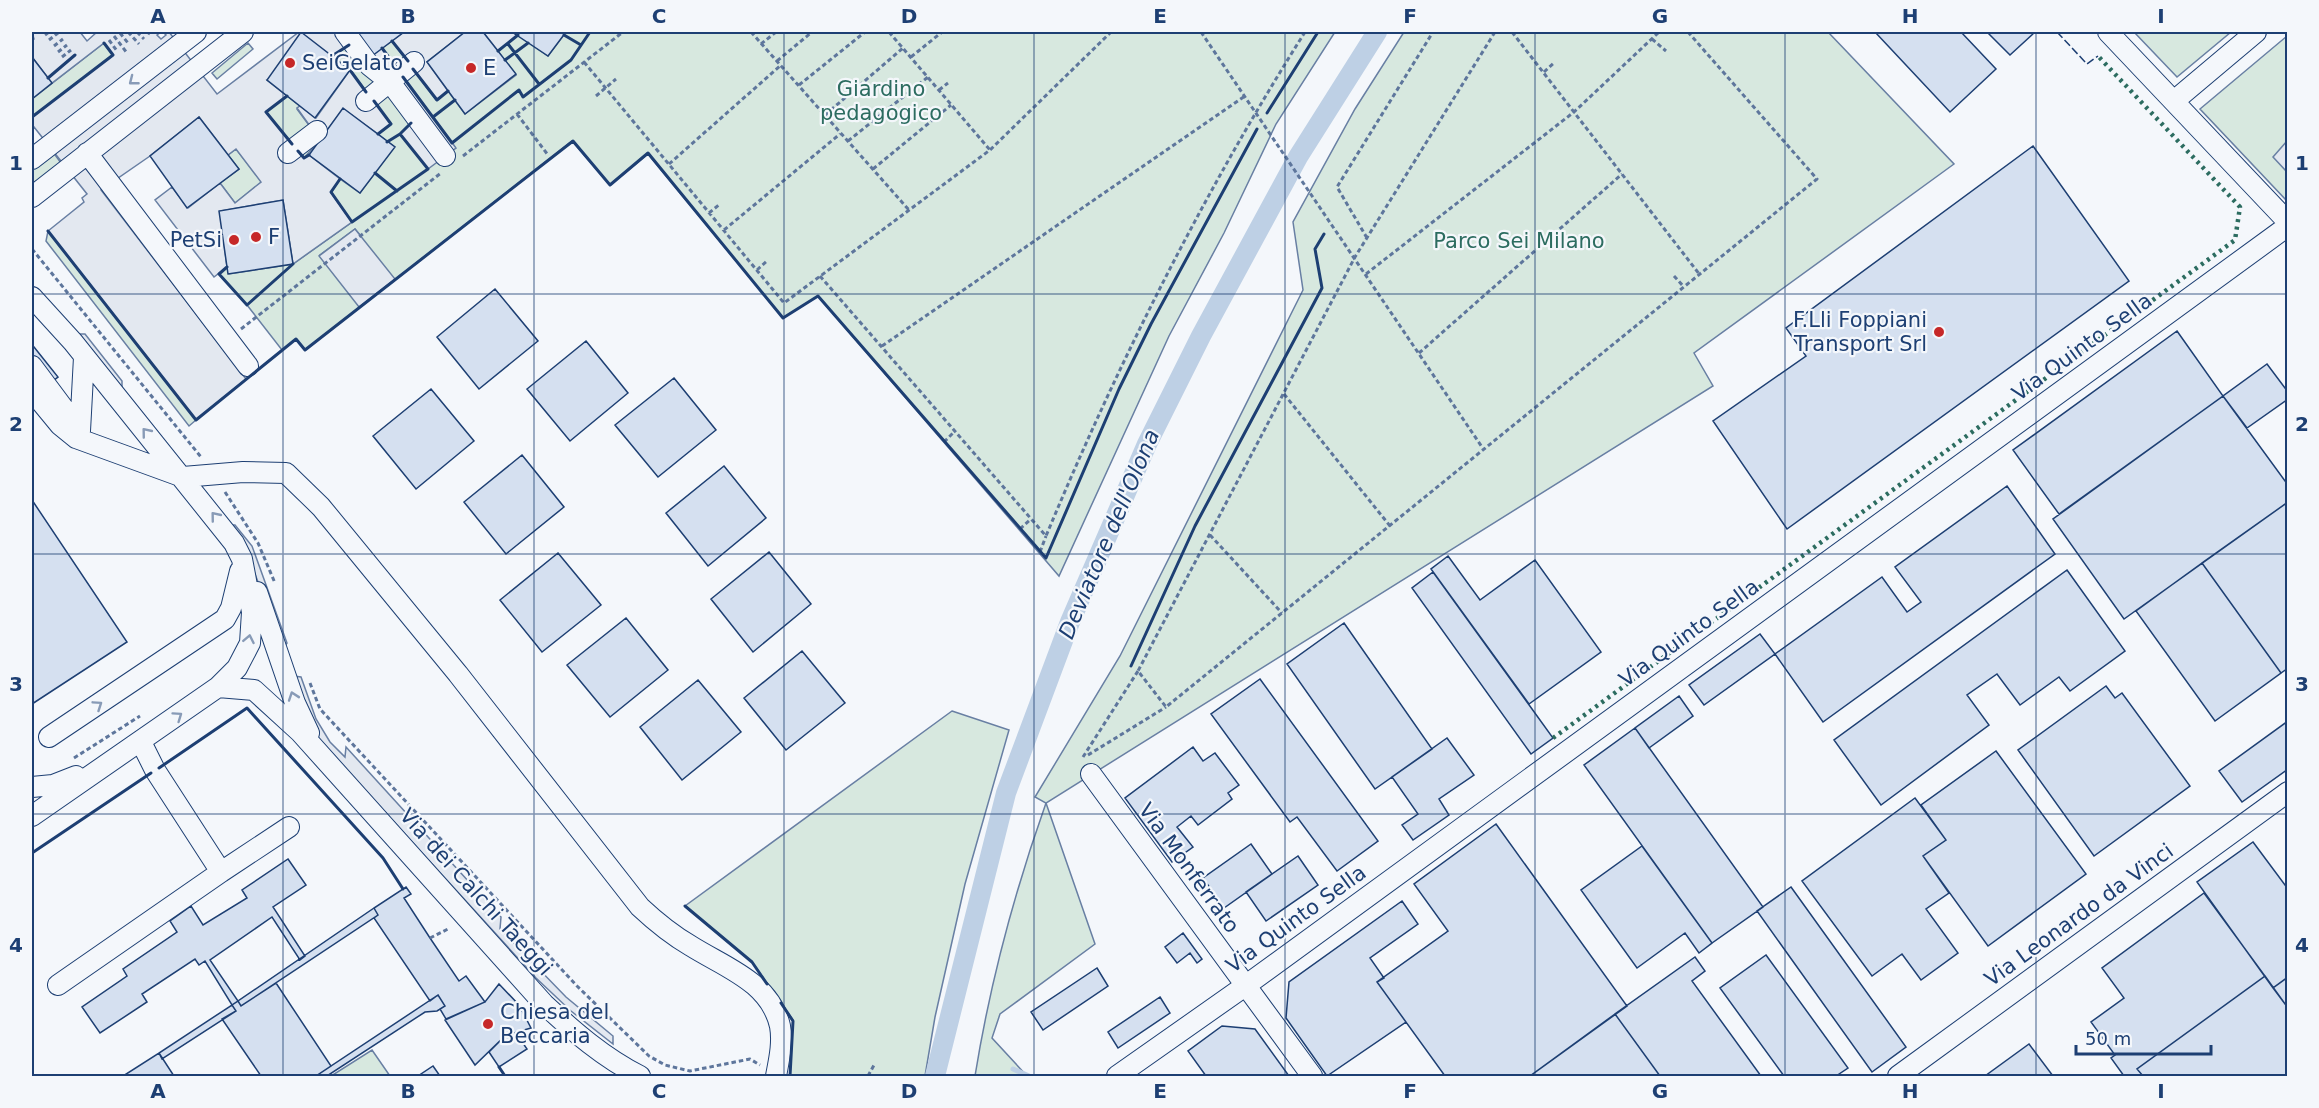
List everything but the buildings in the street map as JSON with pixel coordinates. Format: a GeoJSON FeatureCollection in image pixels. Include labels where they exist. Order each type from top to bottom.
{"type":"FeatureCollection","features":[{"type":"Feature","properties":{"kind":"street"},"geometry":{"type":"LineString","coordinates":[[32,159],[196,32]]}},
{"type":"Feature","properties":{"kind":"street"},"geometry":{"type":"LineString","coordinates":[[32,197],[198,68],[217,39],[243,32]]}},
{"type":"Feature","properties":{"kind":"street"},"geometry":{"type":"LineString","coordinates":[[345,32],[370,66],[391,81],[449,162]]}},
{"type":"Feature","properties":{"kind":"street"},"geometry":{"type":"LineString","coordinates":[[2108,32],[2288,224]]}},
{"type":"Feature","properties":{"kind":"street"},"geometry":{"type":"LineString","coordinates":[[2174,101],[2256,32]]}},
{"type":"Feature","properties":{"kind":"street"},"geometry":{"type":"LineString","coordinates":[[292,150],[316,132]]}},
{"type":"Feature","properties":{"kind":"street"},"geometry":{"type":"LineString","coordinates":[[87,153],[248,366]]}},
{"type":"Feature","properties":{"kind":"street","name":"Via Quinto Sella"},"geometry":{"type":"LineString","coordinates":[[1117,1077],[1245,986],[2288,224]]}},
{"type":"Feature","properties":{"kind":"street","name":"Via dei Calchi Taeggi"},"geometry":{"type":"LineString","coordinates":[[32,297],[183,477],[221,525],[246,562],[298,710],[317,749]]}},
{"type":"Feature","properties":{"kind":"street"},"geometry":{"type":"LineString","coordinates":[[76,438],[80,430],[84,357]]}},
{"type":"Feature","properties":{"kind":"street"},"geometry":{"type":"LineString","coordinates":[[32,366],[73,421],[76,438]]}},
{"type":"Feature","properties":{"kind":"street"},"geometry":{"type":"LineString","coordinates":[[32,380],[76,438]]}},
{"type":"Feature","properties":{"kind":"street"},"geometry":{"type":"LineString","coordinates":[[32,391],[60,425],[76,438]]}},
{"type":"Feature","properties":{"kind":"street"},"geometry":{"type":"LineString","coordinates":[[32,400],[58,431],[67,437],[76,438],[183,477],[243,472],[286,473],[321,507],[458,674],[640,907],[660,926],[753,983],[765,994],[774,1008],[780,1027],[781,1045],[768,1071]]}},
{"type":"Feature","properties":{"kind":"street"},"geometry":{"type":"LineString","coordinates":[[49,737],[225,620],[236,594],[242,559]]}},
{"type":"Feature","properties":{"kind":"street","name":"Via dei Calchi Taeggi"},"geometry":{"type":"LineString","coordinates":[[218,687],[237,668],[250,643],[252,612],[242,559]]}},
{"type":"Feature","properties":{"kind":"street"},"geometry":{"type":"LineString","coordinates":[[32,816],[218,687]]}},
{"type":"Feature","properties":{"kind":"street","name":"Via dei Calchi Taeggi"},"geometry":{"type":"LineString","coordinates":[[218,687],[254,690],[317,749],[544,1004],[574,1032],[639,1077]]}},
{"type":"Feature","properties":{"kind":"street"},"geometry":{"type":"LineString","coordinates":[[141,742],[155,770],[221,872]]}},
{"type":"Feature","properties":{"kind":"street"},"geometry":{"type":"LineString","coordinates":[[32,787],[53,785],[112,761]]}},
{"type":"Feature","properties":{"kind":"street","name":"Via Monferrato"},"geometry":{"type":"LineString","coordinates":[[1091,774],[1311,1077]]}},
{"type":"Feature","properties":{"kind":"street","name":"Via Leonardo da Vinci"},"geometry":{"type":"LineString","coordinates":[[1898,1077],[2288,792]]}},
{"type":"Feature","properties":{"kind":"street"},"geometry":{"type":"LineString","coordinates":[[58,985],[289,827]]}},
{"type":"Feature","properties":{"kind":"path"},"geometry":{"type":"LineString","coordinates":[[45,35],[49,32]]}},
{"type":"Feature","properties":{"kind":"path"},"geometry":{"type":"LineString","coordinates":[[128,32],[139,44]]}},
{"type":"Feature","properties":{"kind":"path"},"geometry":{"type":"LineString","coordinates":[[137,32],[144,39]]}},
{"type":"Feature","properties":{"kind":"path"},"geometry":{"type":"LineString","coordinates":[[227,339],[449,162],[517,114],[623,32]]}},
{"type":"Feature","properties":{"kind":"path"},"geometry":{"type":"LineString","coordinates":[[751,32],[909,210]]}},
{"type":"Feature","properties":{"kind":"path"},"geometry":{"type":"LineString","coordinates":[[761,44],[776,32]]}},
{"type":"Feature","properties":{"kind":"path"},"geometry":{"type":"LineString","coordinates":[[777,61],[812,32]]}},
{"type":"Feature","properties":{"kind":"path"},"geometry":{"type":"LineString","coordinates":[[799,86],[865,32]]}},
{"type":"Feature","properties":{"kind":"path"},"geometry":{"type":"LineString","coordinates":[[889,32],[990,150]]}},
{"type":"Feature","properties":{"kind":"path"},"geometry":{"type":"LineString","coordinates":[[911,57],[942,32]]}},
{"type":"Feature","properties":{"kind":"path"},"geometry":{"type":"LineString","coordinates":[[584,62],[784,303],[990,150],[1111,32]]}},
{"type":"Feature","properties":{"kind":"path"},"geometry":{"type":"LineString","coordinates":[[1201,32],[1484,450]]}},
{"type":"Feature","properties":{"kind":"path"},"geometry":{"type":"LineString","coordinates":[[1040,552],[1084,445],[1149,308],[1256,111],[1305,32]]}},
{"type":"Feature","properties":{"kind":"path"},"geometry":{"type":"LineString","coordinates":[[1367,238],[1337,187],[1433,32]]}},
{"type":"Feature","properties":{"kind":"path"},"geometry":{"type":"LineString","coordinates":[[1495,32],[1355,257],[1138,671],[1082,759],[1166,707],[1817,179],[1688,32]]}},
{"type":"Feature","properties":{"kind":"path"},"geometry":{"type":"LineString","coordinates":[[1512,32],[1700,275]]}},
{"type":"Feature","properties":{"kind":"path"},"geometry":{"type":"LineString","coordinates":[[1366,274],[1574,112],[1659,32]]}},
{"type":"Feature","properties":{"kind":"path"},"geometry":{"type":"LineString","coordinates":[[49,40],[58,33]]}},
{"type":"Feature","properties":{"kind":"path"},"geometry":{"type":"LineString","coordinates":[[120,33],[128,43]]}},
{"type":"Feature","properties":{"kind":"path"},"geometry":{"type":"LineString","coordinates":[[114,36],[127,53]]}},
{"type":"Feature","properties":{"kind":"path"},"geometry":{"type":"LineString","coordinates":[[54,46],[63,39]]}},
{"type":"Feature","properties":{"kind":"path"},"geometry":{"type":"LineString","coordinates":[[1652,39],[1666,51]]}},
{"type":"Feature","properties":{"kind":"path"},"geometry":{"type":"LineString","coordinates":[[109,40],[117,51]]}},
{"type":"Feature","properties":{"kind":"path"},"geometry":{"type":"LineString","coordinates":[[58,51],[67,45]]}},
{"type":"Feature","properties":{"kind":"path"},"geometry":{"type":"LineString","coordinates":[[825,115],[903,48]]}},
{"type":"Feature","properties":{"kind":"path"},"geometry":{"type":"LineString","coordinates":[[62,57],[71,50]]}},
{"type":"Feature","properties":{"kind":"path"},"geometry":{"type":"LineString","coordinates":[[1544,72],[1555,62]]}},
{"type":"Feature","properties":{"kind":"path"},"geometry":{"type":"LineString","coordinates":[[669,164],[781,65]]}},
{"type":"Feature","properties":{"kind":"path"},"geometry":{"type":"LineString","coordinates":[[848,141],[928,77]]}},
{"type":"Feature","properties":{"kind":"path"},"geometry":{"type":"LineString","coordinates":[[596,96],[616,79]]}},
{"type":"Feature","properties":{"kind":"path"},"geometry":{"type":"LineString","coordinates":[[939,90],[948,83]]}},
{"type":"Feature","properties":{"kind":"path"},"geometry":{"type":"LineString","coordinates":[[882,346],[1245,96]]}},
{"type":"Feature","properties":{"kind":"path"},"geometry":{"type":"LineString","coordinates":[[873,170],[951,105]]}},
{"type":"Feature","properties":{"kind":"path"},"geometry":{"type":"LineString","coordinates":[[517,114],[548,155]]}},
{"type":"Feature","properties":{"kind":"path"},"geometry":{"type":"LineString","coordinates":[[724,230],[841,133]]}},
{"type":"Feature","properties":{"kind":"path"},"geometry":{"type":"LineString","coordinates":[[1419,353],[1622,174]]}},
{"type":"Feature","properties":{"kind":"path"},"geometry":{"type":"LineString","coordinates":[[709,213],[720,204]]}},
{"type":"Feature","properties":{"kind":"path"},"geometry":{"type":"LineString","coordinates":[[32,249],[201,458]]}},
{"type":"Feature","properties":{"kind":"path"},"geometry":{"type":"LineString","coordinates":[[757,270],[767,261]]}},
{"type":"Feature","properties":{"kind":"path"},"geometry":{"type":"LineString","coordinates":[[820,276],[1046,536]]}},
{"type":"Feature","properties":{"kind":"path"},"geometry":{"type":"LineString","coordinates":[[1674,276],[1684,287]]}},
{"type":"Feature","properties":{"kind":"path"},"geometry":{"type":"LineString","coordinates":[[1284,393],[1390,526]]}},
{"type":"Feature","properties":{"kind":"path"},"geometry":{"type":"LineString","coordinates":[[944,442],[955,431]]}},
{"type":"Feature","properties":{"kind":"path"},"geometry":{"type":"LineString","coordinates":[[219,484],[258,543],[278,591]]}},
{"type":"Feature","properties":{"kind":"path"},"geometry":{"type":"LineString","coordinates":[[1020,529],[1031,519]]}},
{"type":"Feature","properties":{"kind":"path"},"geometry":{"type":"LineString","coordinates":[[1210,534],[1282,613]]}},
{"type":"Feature","properties":{"kind":"path"},"geometry":{"type":"LineString","coordinates":[[1138,671],[1166,707]]}},
{"type":"Feature","properties":{"kind":"path"},"geometry":{"type":"LineString","coordinates":[[307,675],[320,709],[577,986],[649,1056],[665,1065],[690,1071],[750,1059],[768,1071]]}},
{"type":"Feature","properties":{"kind":"path"},"geometry":{"type":"LineString","coordinates":[[72,759],[142,715]]}},
{"type":"Feature","properties":{"kind":"path"},"geometry":{"type":"LineString","coordinates":[[430,938],[453,926]]}},
{"type":"Feature","properties":{"kind":"path"},"geometry":{"type":"LineString","coordinates":[[868,1077],[874,1065]]}},
{"type":"Feature","properties":{"kind":"green space","name":"Giardino pedagogico"},"geometry":{"type":"Polygon","coordinates":[[[566,32],[1335,32],[1276,124],[1224,233],[1169,336],[1059,576],[818,296],[783,318],[648,154],[610,185],[572,141],[305,350],[296,339],[282,350],[219,274],[227,267],[229,274],[293,264],[352,222],[331,192],[340,179],[360,193],[394,147],[378,134],[391,124],[350,70],[332,56],[349,45],[455,147],[382,48],[392,41],[436,100],[448,91],[465,114],[516,75],[498,51],[518,35],[548,56],[566,32]],[[355,229],[320,255],[325,263],[360,235],[355,229]]]}},
{"type":"Feature","properties":{"kind":"green space","name":"Parco Sei Milano"},"geometry":{"type":"Polygon","coordinates":[[[1404,32],[1828,32],[1954,164],[1694,353],[1713,386],[1046,803],[1035,797],[1120,656],[1303,290],[1293,222],[1355,109],[1404,32]]]}},
{"type":"Feature","properties":{"kind":"green space"},"geometry":{"type":"Polygon","coordinates":[[[2134,32],[2231,32],[2177,77],[2134,32]]]}},
{"type":"Feature","properties":{"kind":"green space"},"geometry":{"type":"Polygon","coordinates":[[[2287,36],[2287,201],[2200,109],[2287,36]]]}},
{"type":"Feature","properties":{"kind":"green space"},"geometry":{"type":"Polygon","coordinates":[[[104,43],[113,55],[32,117],[32,99],[104,43]]]}},
{"type":"Feature","properties":{"kind":"green space"},"geometry":{"type":"Polygon","coordinates":[[[248,43],[253,49],[217,79],[212,73],[248,43]]]}},
{"type":"Feature","properties":{"kind":"green space"},"geometry":{"type":"Polygon","coordinates":[[[287,96],[300,106],[297,109],[320,140],[304,158],[266,112],[287,96]]]}},
{"type":"Feature","properties":{"kind":"green space"},"geometry":{"type":"Polygon","coordinates":[[[236,149],[262,182],[235,203],[220,183],[239,169],[228,155],[236,149]]]}},
{"type":"Feature","properties":{"kind":"green space"},"geometry":{"type":"Polygon","coordinates":[[[53,152],[61,163],[32,187],[32,168],[53,152]]]}},
{"type":"Feature","properties":{"kind":"green space"},"geometry":{"type":"Polygon","coordinates":[[[48,231],[196,420],[189,426],[46,241],[48,231]]]}},
{"type":"Feature","properties":{"kind":"green space"},"geometry":{"type":"Polygon","coordinates":[[[952,711],[1009,730],[965,884],[935,1017],[925,1076],[790,1076],[793,1020],[752,962],[685,906],[952,711]]]}},
{"type":"Feature","properties":{"kind":"green space"},"geometry":{"type":"Polygon","coordinates":[[[1046,803],[1095,944],[1000,1014],[992,1038],[1027,1076],[975,1076],[1004,938],[1046,803]]]}},
{"type":"Feature","properties":{"kind":"green space"},"geometry":{"type":"Polygon","coordinates":[[[372,1050],[390,1076],[331,1076],[372,1050]]]}},
{"type":"Feature","properties":{"kind":"shaded area"},"geometry":{"type":"Polygon","coordinates":[[[32,32],[80,32],[87,41],[97,32],[161,32],[157,35],[161,39],[166,35],[163,32],[169,32],[217,94],[299,32],[348,32],[382,48],[456,148],[428,169],[400,134],[411,124],[349,45],[332,56],[267,80],[287,96],[266,112],[304,158],[309,155],[340,179],[331,193],[352,222],[293,264],[283,200],[220,211],[227,267],[214,277],[155,200],[172,187],[188,208],[220,183],[235,203],[261,182],[236,149],[228,155],[199,117],[150,156],[101,190],[246,379],[196,420],[48,231],[84,202],[82,198],[87,194],[34,127],[32,128],[32,117],[113,55],[104,43],[52,83],[32,57],[34,39],[32,32]]]}},
{"type":"Feature","properties":{"kind":"shaded area"},"geometry":{"type":"Polygon","coordinates":[[[404,32],[465,32],[427,62],[448,91],[437,100],[392,41],[404,32]]]}},
{"type":"Feature","properties":{"kind":"shaded area"},"geometry":{"type":"Polygon","coordinates":[[[483,32],[512,32],[518,35],[498,51],[483,32]]]}},
{"type":"Feature","properties":{"kind":"shaded area"},"geometry":{"type":"Polygon","coordinates":[[[350,70],[391,124],[378,134],[343,109],[320,140],[297,108],[300,106],[316,118],[350,70]]]}},
{"type":"Feature","properties":{"kind":"shaded area"},"geometry":{"type":"Polygon","coordinates":[[[2287,141],[2287,172],[2273,157],[2287,141]]]}},
{"type":"Feature","properties":{"kind":"shaded area"},"geometry":{"type":"Polygon","coordinates":[[[355,229],[395,279],[359,307],[319,256],[355,229]]]}},
{"type":"Feature","properties":{"kind":"shaded area"},"geometry":{"type":"Polygon","coordinates":[[[76,334],[85,334],[122,381],[122,390],[76,334]]]}},
{"type":"Feature","properties":{"kind":"shaded area"},"geometry":{"type":"Polygon","coordinates":[[[227,525],[235,525],[252,546],[287,643],[283,648],[247,553],[227,525]]]}},
{"type":"Feature","properties":{"kind":"shaded area"},"geometry":{"type":"Polygon","coordinates":[[[293,676],[301,677],[316,719],[330,742],[345,757],[346,747],[501,917],[500,929],[566,997],[613,1036],[613,1044],[571,1011],[536,978],[321,742],[312,727],[293,676]]]}},
{"type":"Feature","properties":{"kind":"waterway","name":"Deviatore dell'Olona"},"geometry":{"type":"LineString","coordinates":[[935,1076],[1006,793],[1070,622],[1147,444],[1201,336],[1298,157],[1377,32]]}},
{"type":"Feature","properties":{"kind":"waterway"},"geometry":{"type":"LineString","coordinates":[[1013,1069],[1029,1076]]}},
{"type":"Feature","properties":{"kind":"hedge"},"geometry":{"type":"LineString","coordinates":[[1553,738],[2235,240],[2240,207],[2098,56]]}},
{"type":"Feature","properties":{"kind":"fence"},"geometry":{"type":"LineString","coordinates":[[2057,32],[2087,64],[2098,56]]}},
{"type":"Feature","properties":{"kind":"wall"},"geometry":{"type":"LineString","coordinates":[[403,77],[452,143],[519,90],[523,97],[571,60],[590,32]]}},
{"type":"Feature","properties":{"kind":"wall"},"geometry":{"type":"LineString","coordinates":[[1267,113],[1318,32]]}},
{"type":"Feature","properties":{"kind":"wall"},"geometry":{"type":"LineString","coordinates":[[498,51],[518,35]]}},
{"type":"Feature","properties":{"kind":"wall"},"geometry":{"type":"LineString","coordinates":[[564,35],[581,45]]}},
{"type":"Feature","properties":{"kind":"wall"},"geometry":{"type":"LineString","coordinates":[[392,41],[408,61]]}},
{"type":"Feature","properties":{"kind":"wall"},"geometry":{"type":"LineString","coordinates":[[32,117],[113,55],[104,43]]}},
{"type":"Feature","properties":{"kind":"wall"},"geometry":{"type":"LineString","coordinates":[[505,60],[528,43]]}},
{"type":"Feature","properties":{"kind":"wall"},"geometry":{"type":"LineString","coordinates":[[508,44],[539,84]]}},
{"type":"Feature","properties":{"kind":"wall"},"geometry":{"type":"LineString","coordinates":[[332,56],[349,45]]}},
{"type":"Feature","properties":{"kind":"wall"},"geometry":{"type":"LineString","coordinates":[[382,48],[398,70]]}},
{"type":"Feature","properties":{"kind":"wall"},"geometry":{"type":"LineString","coordinates":[[48,78],[75,55]]}},
{"type":"Feature","properties":{"kind":"wall"},"geometry":{"type":"LineString","coordinates":[[413,69],[437,100],[448,91]]}},
{"type":"Feature","properties":{"kind":"wall"},"geometry":{"type":"LineString","coordinates":[[350,70],[366,92]]}},
{"type":"Feature","properties":{"kind":"wall"},"geometry":{"type":"LineString","coordinates":[[287,96],[266,112],[292,144]]}},
{"type":"Feature","properties":{"kind":"wall"},"geometry":{"type":"LineString","coordinates":[[433,117],[455,100]]}},
{"type":"Feature","properties":{"kind":"wall"},"geometry":{"type":"LineString","coordinates":[[374,101],[391,124],[378,134]]}},
{"type":"Feature","properties":{"kind":"wall"},"geometry":{"type":"LineString","coordinates":[[340,179],[331,192],[352,222],[428,169],[400,134],[411,123]]}},
{"type":"Feature","properties":{"kind":"wall"},"geometry":{"type":"LineString","coordinates":[[48,231],[196,420],[296,339],[305,350],[573,141],[610,185],[648,153],[783,318],[818,296],[1046,558],[1119,389],[1151,324],[1257,129]]}},
{"type":"Feature","properties":{"kind":"wall"},"geometry":{"type":"LineString","coordinates":[[387,142],[400,134]]}},
{"type":"Feature","properties":{"kind":"wall"},"geometry":{"type":"LineString","coordinates":[[298,151],[304,158],[309,155]]}},
{"type":"Feature","properties":{"kind":"wall"},"geometry":{"type":"LineString","coordinates":[[375,173],[397,191]]}},
{"type":"Feature","properties":{"kind":"wall"},"geometry":{"type":"LineString","coordinates":[[1131,666],[1195,526],[1322,288],[1315,249],[1324,234]]}},
{"type":"Feature","properties":{"kind":"wall"},"geometry":{"type":"LineString","coordinates":[[227,267],[219,274],[247,305],[293,264]]}},
{"type":"Feature","properties":{"kind":"wall"},"geometry":{"type":"LineString","coordinates":[[159,768],[247,708],[383,858],[403,889]]}},
{"type":"Feature","properties":{"kind":"wall"},"geometry":{"type":"LineString","coordinates":[[32,853],[151,773]]}},
{"type":"Feature","properties":{"kind":"wall"},"geometry":{"type":"LineString","coordinates":[[685,906],[752,962],[767,984]]}},
{"type":"Feature","properties":{"kind":"wall"},"geometry":{"type":"LineString","coordinates":[[781,1003],[793,1021],[790,1076]]}},
{"type":"Feature","properties":{"kind":"wall"},"geometry":{"type":"LineString","coordinates":[[499,1067],[505,1076]]}},
{"type":"Feature","properties":{"kind":"place","name":"SeiGelato"},"geometry":{"type":"Point","coordinates":[290,63]}},
{"type":"Feature","properties":{"kind":"place","name":"E"},"geometry":{"type":"Point","coordinates":[471,68]}},
{"type":"Feature","properties":{"kind":"place","name":"F"},"geometry":{"type":"Point","coordinates":[256,237]}},
{"type":"Feature","properties":{"kind":"place","name":"PetSi"},"geometry":{"type":"Point","coordinates":[234,240]}},
{"type":"Feature","properties":{"kind":"place","name":"F.Lli Foppiani Transport Srl"},"geometry":{"type":"Point","coordinates":[1939,332]}},
{"type":"Feature","properties":{"kind":"place","name":"Chiesa del Beccaria"},"geometry":{"type":"Point","coordinates":[488,1024]}}]}
